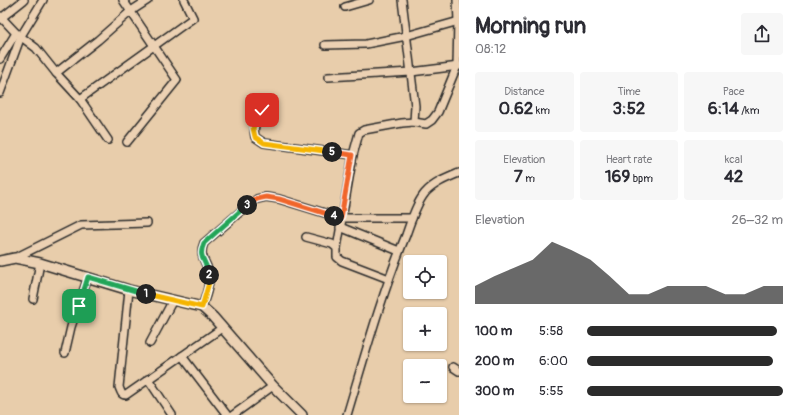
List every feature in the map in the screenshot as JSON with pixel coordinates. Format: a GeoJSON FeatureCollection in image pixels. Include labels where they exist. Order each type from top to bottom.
{"type":"FeatureCollection","features":[{"type":"Feature","properties":{"kind":"street"},"geometry":{"type":"LineString","coordinates":[[24,0],[1,17],[36,48],[80,99],[108,140]]}},
{"type":"Feature","properties":{"kind":"street"},"geometry":{"type":"LineString","coordinates":[[0,59],[43,0]]}},
{"type":"Feature","properties":{"kind":"street"},"geometry":{"type":"LineString","coordinates":[[123,0],[177,80],[127,142]]}},
{"type":"Feature","properties":{"kind":"street"},"geometry":{"type":"LineString","coordinates":[[56,73],[98,40],[131,11],[148,0]]}},
{"type":"Feature","properties":{"kind":"street"},"geometry":{"type":"LineString","coordinates":[[80,99],[193,18],[184,0]]}},
{"type":"Feature","properties":{"kind":"street"},"geometry":{"type":"LineString","coordinates":[[344,7],[369,0]]}},
{"type":"Feature","properties":{"kind":"street"},"geometry":{"type":"LineString","coordinates":[[402,0],[415,106],[414,122]]}},
{"type":"Feature","properties":{"kind":"street"},"geometry":{"type":"LineString","coordinates":[[390,279],[342,261],[338,257],[336,248],[352,155],[359,133],[364,130],[414,122],[426,124],[432,120],[438,112],[458,66],[459,21],[457,0]]}},
{"type":"Feature","properties":{"kind":"street"},"geometry":{"type":"LineString","coordinates":[[325,45],[366,44],[406,36],[459,21]]}},
{"type":"Feature","properties":{"kind":"street"},"geometry":{"type":"LineString","coordinates":[[0,93],[19,34]]}},
{"type":"Feature","properties":{"kind":"street"},"geometry":{"type":"LineString","coordinates":[[328,77],[411,72],[458,66]]}},
{"type":"Feature","properties":{"kind":"street"},"geometry":{"type":"LineString","coordinates":[[269,102],[262,110],[253,128],[255,137],[264,143],[352,155]]}},
{"type":"Feature","properties":{"kind":"street"},"geometry":{"type":"LineString","coordinates":[[347,415],[399,251],[412,218],[425,194],[434,185],[459,173]]}},
{"type":"Feature","properties":{"kind":"street"},"geometry":{"type":"LineString","coordinates":[[202,307],[210,279],[207,265],[202,260],[201,250],[204,243],[246,206],[257,199],[266,197],[279,199],[341,218],[412,218]]}},
{"type":"Feature","properties":{"kind":"street"},"geometry":{"type":"LineString","coordinates":[[0,261],[16,258],[81,225],[147,224]]}},
{"type":"Feature","properties":{"kind":"street"},"geometry":{"type":"LineString","coordinates":[[340,227],[399,251]]}},
{"type":"Feature","properties":{"kind":"street"},"geometry":{"type":"LineString","coordinates":[[306,237],[332,244],[336,248]]}},
{"type":"Feature","properties":{"kind":"street"},"geometry":{"type":"LineString","coordinates":[[16,258],[40,263],[129,290],[202,307],[273,386],[302,415]]}},
{"type":"Feature","properties":{"kind":"street"},"geometry":{"type":"LineString","coordinates":[[33,299],[40,263]]}},
{"type":"Feature","properties":{"kind":"street"},"geometry":{"type":"LineString","coordinates":[[65,354],[88,277]]}},
{"type":"Feature","properties":{"kind":"street"},"geometry":{"type":"LineString","coordinates":[[129,290],[119,387],[121,393],[126,395],[222,328]]}},
{"type":"Feature","properties":{"kind":"street"},"geometry":{"type":"LineString","coordinates":[[150,343],[173,300]]}},
{"type":"Feature","properties":{"kind":"street"},"geometry":{"type":"LineString","coordinates":[[182,356],[227,415]]}},
{"type":"Feature","properties":{"kind":"street"},"geometry":{"type":"LineString","coordinates":[[148,379],[172,415]]}},
{"type":"Feature","properties":{"kind":"street"},"geometry":{"type":"LineString","coordinates":[[233,415],[273,386]]}},
{"type":"Feature","properties":{"kind":"route"},"geometry":{"type":"LineString","coordinates":[[79,306],[88,277],[129,290],[202,307],[210,279],[207,265],[202,260],[201,250],[204,243],[246,206],[257,199],[266,197],[279,199],[341,218],[352,155],[264,143],[255,137],[253,128],[262,110]]}}]}
